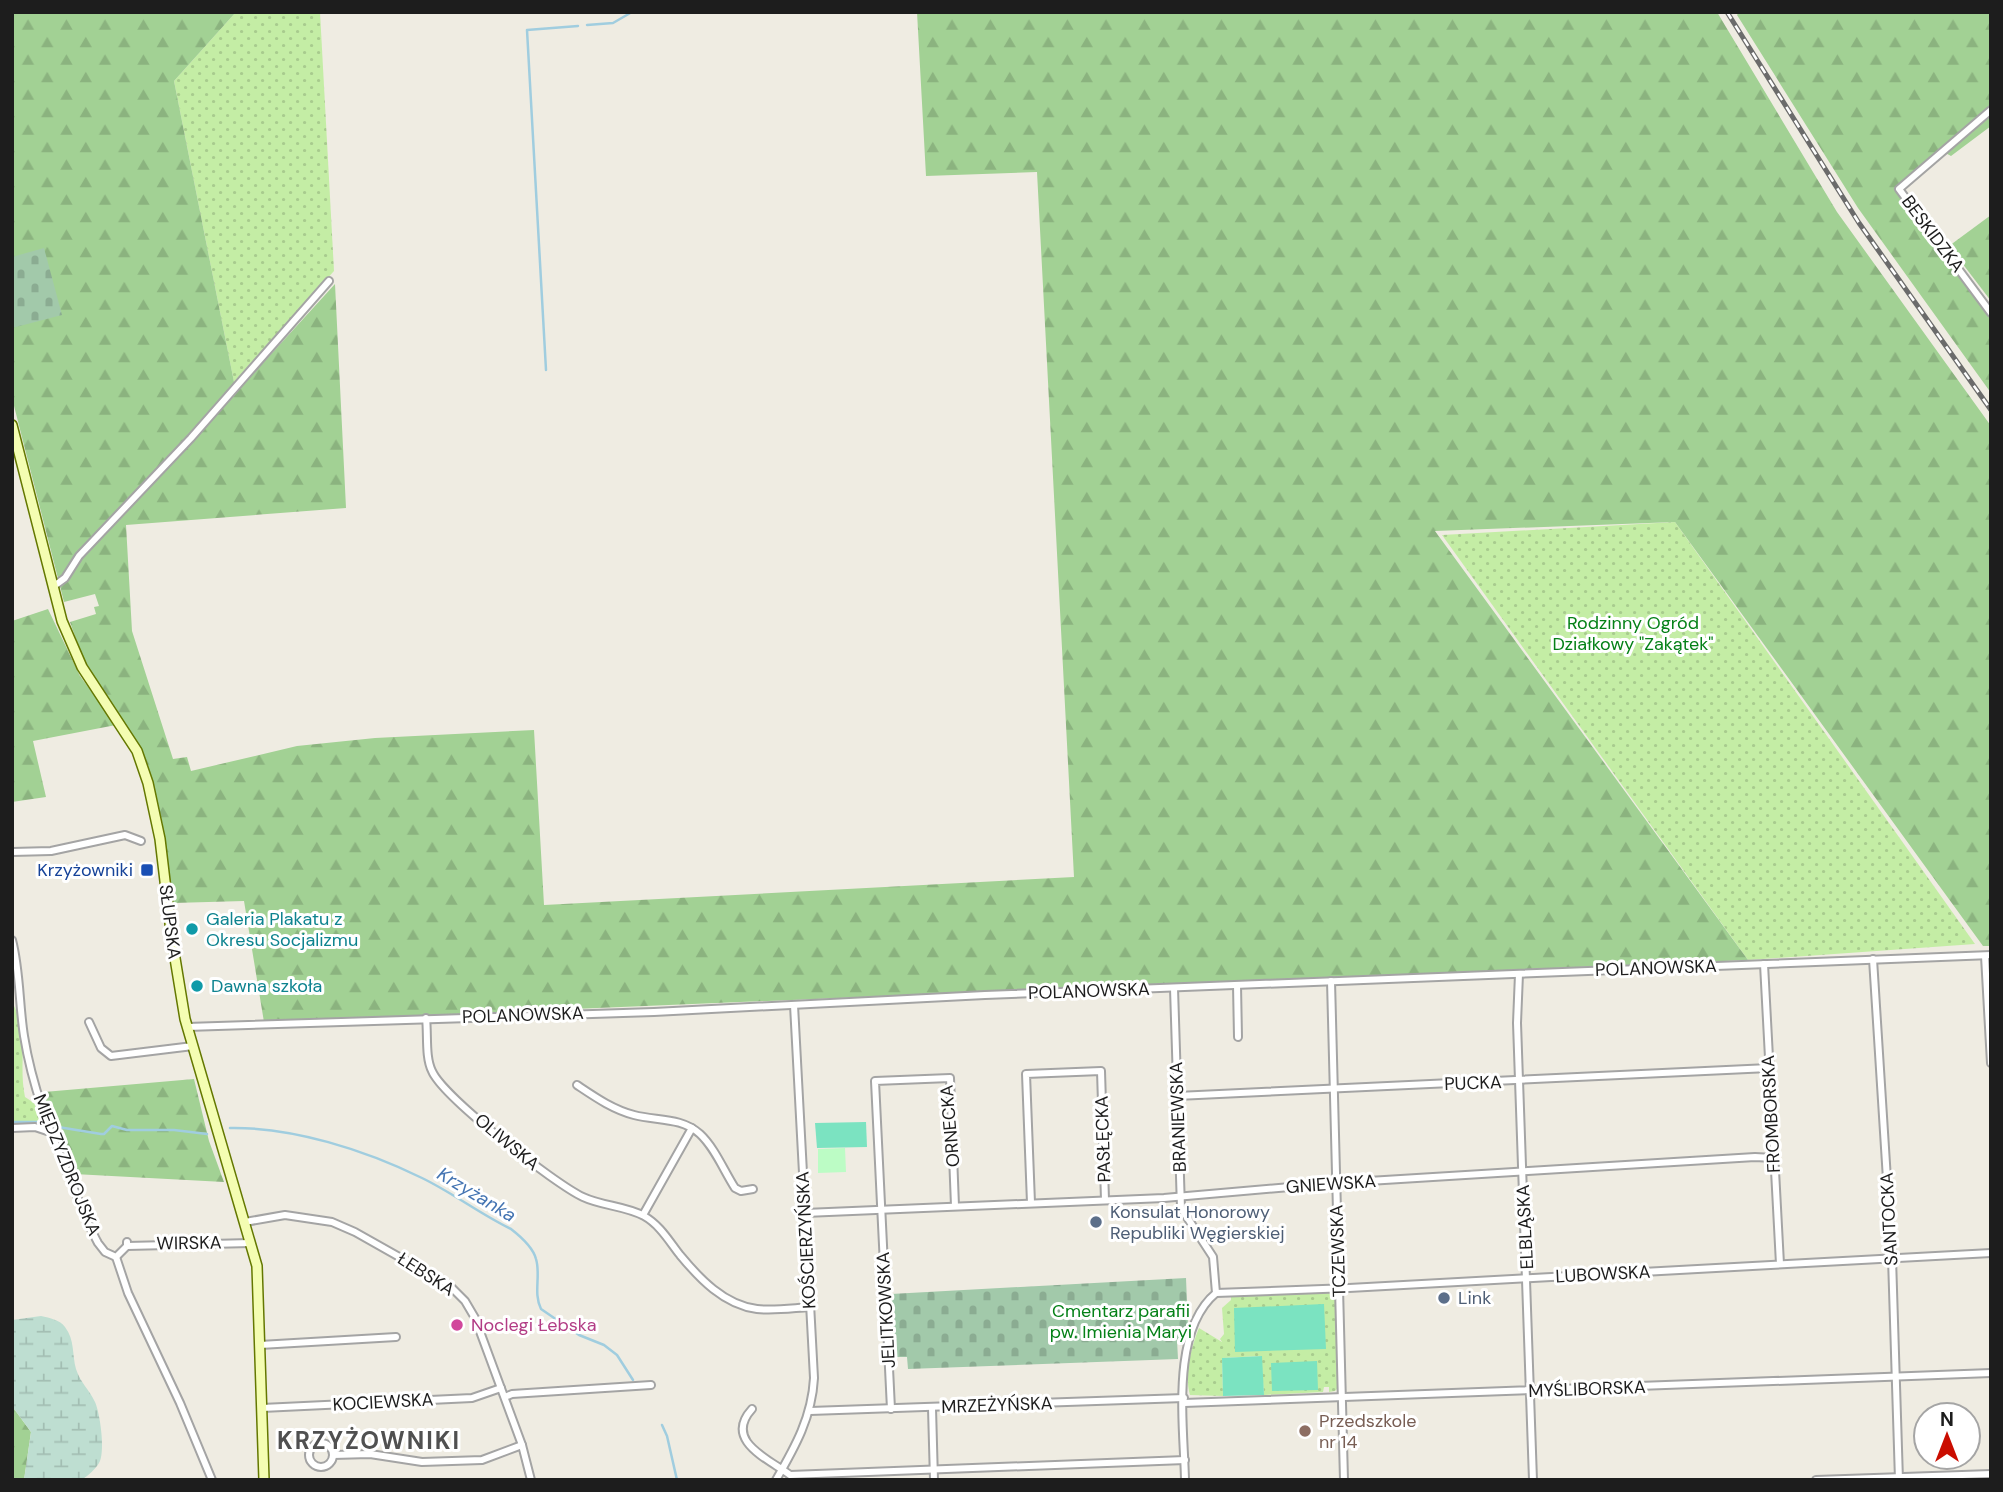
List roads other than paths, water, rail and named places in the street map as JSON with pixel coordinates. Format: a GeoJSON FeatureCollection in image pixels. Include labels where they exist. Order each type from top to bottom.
{"type":"FeatureCollection","features":[{"type":"Feature","properties":{"kind":"street","name":"BESKIDZKA"},"geometry":{"type":"LineString","coordinates":[[1991,110],[1899,189],[1991,313]]}},
{"type":"Feature","properties":{"kind":"street"},"geometry":{"type":"LineString","coordinates":[[54,586],[65,578],[79,556],[191,438],[329,281]]}},
{"type":"Feature","properties":{"kind":"street","name":"SŁUPSKA"},"geometry":{"type":"LineString","coordinates":[[12,425],[72,647],[90,680],[137,751],[148,783],[160,839],[177,974],[187,1027],[257,1266],[264,1480]]}},
{"type":"Feature","properties":{"kind":"street"},"geometry":{"type":"LineString","coordinates":[[12,852],[51,851],[125,835],[141,841]]}},
{"type":"Feature","properties":{"kind":"street","name":"MIĘDZYZDROJSKA"},"geometry":{"type":"LineString","coordinates":[[12,940],[24,1038],[34,1083],[50,1132],[91,1230],[105,1252],[117,1257]]}},
{"type":"Feature","properties":{"kind":"street"},"geometry":{"type":"LineString","coordinates":[[1988,956],[1991,1063]]}},
{"type":"Feature","properties":{"kind":"street","name":"POLANOWSKA"},"geometry":{"type":"LineString","coordinates":[[187,1027],[1988,956]]}},
{"type":"Feature","properties":{"kind":"street","name":"SANTOCKA"},"geometry":{"type":"LineString","coordinates":[[1873,959],[1892,1258],[1899,1478]]}},
{"type":"Feature","properties":{"kind":"street","name":"FROMBORSKA"},"geometry":{"type":"LineString","coordinates":[[1763,964],[1780,1264]]}},
{"type":"Feature","properties":{"kind":"street","name":"ELBLĄSKA"},"geometry":{"type":"LineString","coordinates":[[1518,974],[1517,1014],[1532,1480]]}},
{"type":"Feature","properties":{"kind":"street","name":"TCZEWSKA"},"geometry":{"type":"LineString","coordinates":[[1331,981],[1344,1480]]}},
{"type":"Feature","properties":{"kind":"street"},"geometry":{"type":"LineString","coordinates":[[12,984],[18,994]]}},
{"type":"Feature","properties":{"kind":"street"},"geometry":{"type":"LineString","coordinates":[[1237,985],[1238,1037]]}},
{"type":"Feature","properties":{"kind":"street","name":"BRANIEWSKA"},"geometry":{"type":"LineString","coordinates":[[1174,988],[1181,1208],[1213,1257],[1216,1293]]}},
{"type":"Feature","properties":{"kind":"street","name":"KOŚCIERZYŃSKA"},"geometry":{"type":"LineString","coordinates":[[776,1480],[797,1445],[810,1411],[814,1378],[794,1005]]}},
{"type":"Feature","properties":{"kind":"street","name":"OLIWSKA"},"geometry":{"type":"LineString","coordinates":[[426,1018],[432,1073],[462,1104],[543,1172],[568,1189],[593,1201],[643,1216],[661,1230],[700,1278],[715,1291],[748,1308],[760,1310],[810,1307]]}},
{"type":"Feature","properties":{"kind":"street"},"geometry":{"type":"LineString","coordinates":[[89,1021],[101,1048],[111,1056],[193,1046]]}},
{"type":"Feature","properties":{"kind":"street","name":"PUCKA"},"geometry":{"type":"LineString","coordinates":[[1177,1096],[1520,1082],[1769,1068]]}},
{"type":"Feature","properties":{"kind":"street","name":"PASŁĘCKA"},"geometry":{"type":"LineString","coordinates":[[1031,1203],[1026,1074],[1101,1071],[1105,1200]]}},
{"type":"Feature","properties":{"kind":"street","name":"ORNECKA"},"geometry":{"type":"LineString","coordinates":[[880,1210],[875,1081],[950,1078],[956,1206]]}},
{"type":"Feature","properties":{"kind":"street"},"geometry":{"type":"LineString","coordinates":[[577,1085],[617,1109],[635,1115],[675,1121],[692,1128],[707,1142],[735,1188],[741,1191],[754,1189]]}},
{"type":"Feature","properties":{"kind":"street"},"geometry":{"type":"LineString","coordinates":[[12,1128],[34,1127],[50,1132]]}},
{"type":"Feature","properties":{"kind":"street"},"geometry":{"type":"LineString","coordinates":[[643,1216],[692,1128]]}},
{"type":"Feature","properties":{"kind":"street","name":"GNIEWSKA"},"geometry":{"type":"LineString","coordinates":[[805,1213],[1180,1196],[1522,1171],[1773,1158]]}},
{"type":"Feature","properties":{"kind":"street","name":"JELITKOWSKA"},"geometry":{"type":"LineString","coordinates":[[880,1210],[891,1409]]}},
{"type":"Feature","properties":{"kind":"street","name":"ŁEBSKA"},"geometry":{"type":"LineString","coordinates":[[245,1222],[285,1215],[332,1222],[449,1285],[465,1301],[475,1318],[522,1445],[531,1480]]}},
{"type":"Feature","properties":{"kind":"street","name":"WIRSKA"},"geometry":{"type":"LineString","coordinates":[[126,1246],[251,1242]]}},
{"type":"Feature","properties":{"kind":"street","name":"MIĘDZYZDROJSKA"},"geometry":{"type":"LineString","coordinates":[[117,1257],[126,1246]]}},
{"type":"Feature","properties":{"kind":"street","name":"LUBOWSKA"},"geometry":{"type":"LineString","coordinates":[[1216,1293],[1991,1252]]}},
{"type":"Feature","properties":{"kind":"street","name":"MIĘDZYZDROJSKA"},"geometry":{"type":"LineString","coordinates":[[117,1257],[128,1293],[180,1403],[212,1480]]}},
{"type":"Feature","properties":{"kind":"street"},"geometry":{"type":"LineString","coordinates":[[1185,1480],[1184,1363],[1188,1339],[1200,1311],[1216,1293]]}},
{"type":"Feature","properties":{"kind":"street"},"geometry":{"type":"LineString","coordinates":[[260,1345],[396,1337]]}},
{"type":"Feature","properties":{"kind":"street","name":"MYŚLIBORSKA"},"geometry":{"type":"LineString","coordinates":[[1184,1400],[1343,1398],[1991,1373]]}},
{"type":"Feature","properties":{"kind":"street"},"geometry":{"type":"LineString","coordinates":[[505,1397],[512,1394],[651,1385]]}},
{"type":"Feature","properties":{"kind":"street","name":"KOCIEWSKA"},"geometry":{"type":"LineString","coordinates":[[262,1408],[472,1398],[502,1388]]}},
{"type":"Feature","properties":{"kind":"street","name":"MRZEŻYŃSKA"},"geometry":{"type":"LineString","coordinates":[[810,1411],[1184,1400]]}},
{"type":"Feature","properties":{"kind":"street"},"geometry":{"type":"LineString","coordinates":[[932,1408],[934,1480]]}},
{"type":"Feature","properties":{"kind":"street"},"geometry":{"type":"LineString","coordinates":[[752,1409],[744,1418],[743,1431],[752,1451],[790,1475],[1185,1460]]}},
{"type":"Feature","properties":{"kind":"street"},"geometry":{"type":"LineString","coordinates":[[333,1455],[370,1454],[422,1462],[482,1460],[522,1445]]}},
{"type":"Feature","properties":{"kind":"street"},"geometry":{"type":"LineString","coordinates":[[1816,1480],[1991,1474]]}},
{"type":"Feature","properties":{"kind":"waterway"},"geometry":{"type":"LineString","coordinates":[[587,25],[613,23],[632,12]]}},
{"type":"Feature","properties":{"kind":"waterway"},"geometry":{"type":"LineString","coordinates":[[546,370],[527,30],[578,26]]}},
{"type":"Feature","properties":{"kind":"waterway","name":"Krzyżanka"},"geometry":{"type":"LineString","coordinates":[[12,1122],[44,1122]]}},
{"type":"Feature","properties":{"kind":"waterway","name":"Krzyżanka"},"geometry":{"type":"LineString","coordinates":[[52,1126],[101,1134],[112,1126],[127,1130],[174,1130],[207,1134]]}},
{"type":"Feature","properties":{"kind":"waterway","name":"Krzyżanka"},"geometry":{"type":"LineString","coordinates":[[230,1128],[279,1131],[328,1142],[377,1158],[433,1184],[511,1229],[526,1242],[534,1255],[541,1309],[579,1335],[604,1345],[617,1355],[633,1380]]}},
{"type":"Feature","properties":{"kind":"waterway","name":"Krzyżanka"},"geometry":{"type":"LineString","coordinates":[[662,1425],[677,1480]]}},
{"type":"Feature","properties":{"kind":"railway"},"geometry":{"type":"LineString","coordinates":[[1727,12],[1859,223],[1991,410]]}},
{"type":"Feature","properties":{"kind":"place","name":"Krzyżowniki"},"geometry":{"type":"Point","coordinates":[147,870]}},
{"type":"Feature","properties":{"kind":"place","name":"Galeria Plakatu z Okresu Socjalizmu"},"geometry":{"type":"Point","coordinates":[192,929]}},
{"type":"Feature","properties":{"kind":"place","name":"Dawna szkoła"},"geometry":{"type":"Point","coordinates":[197,986]}},
{"type":"Feature","properties":{"kind":"place","name":"Konsulat Honorowy Republiki Węgierskiej"},"geometry":{"type":"Point","coordinates":[1096,1222]}},
{"type":"Feature","properties":{"kind":"place","name":"Link"},"geometry":{"type":"Point","coordinates":[1444,1298]}},
{"type":"Feature","properties":{"kind":"place","name":"Noclegi Łebska"},"geometry":{"type":"Point","coordinates":[457,1325]}},
{"type":"Feature","properties":{"kind":"place","name":"Przedszkole nr 14"},"geometry":{"type":"Point","coordinates":[1305,1431]}},
{"type":"Feature","properties":{"kind":"district","name":"KRZYŻOWNIKI"},"geometry":{"type":"Point","coordinates":[369,1441]}},
{"type":"Feature","properties":{"kind":"park label","name":"Rodzinny Ogród Działkowy \"Zakątek\""},"geometry":{"type":"Point","coordinates":[1633,633]}},
{"type":"Feature","properties":{"kind":"park label","name":"Cmentarz parafii pw. Imienia Maryi"},"geometry":{"type":"Point","coordinates":[1121,1321]}}]}
